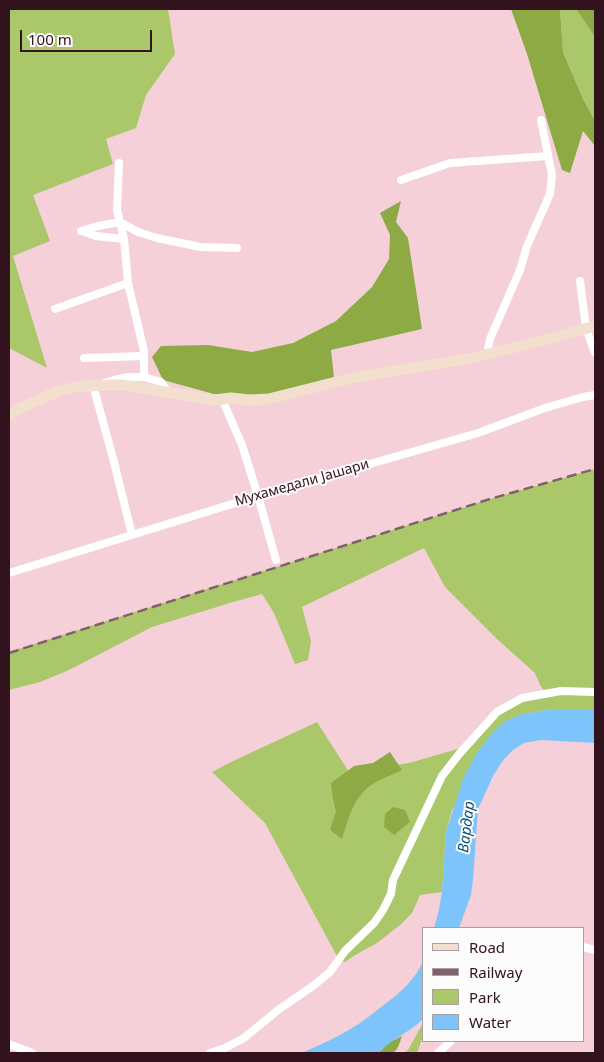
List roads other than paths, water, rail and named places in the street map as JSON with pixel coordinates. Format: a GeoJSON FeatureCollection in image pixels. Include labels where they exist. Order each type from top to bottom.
{"type":"FeatureCollection","features":[{"type":"Feature","properties":{"kind":"main road"},"geometry":{"type":"LineString","coordinates":[[9,415],[58,392],[82,386],[96,385],[122,385],[214,400],[269,398],[356,377],[472,358],[591,327]]}},
{"type":"Feature","properties":{"kind":"street"},"geometry":{"type":"LineString","coordinates":[[487,354],[490,339],[550,194],[552,175],[541,120]]}},
{"type":"Feature","properties":{"kind":"street"},"geometry":{"type":"LineString","coordinates":[[402,180],[450,163],[548,156]]}},
{"type":"Feature","properties":{"kind":"street"},"geometry":{"type":"LineString","coordinates":[[119,163],[117,210],[124,239],[128,283],[144,351],[144,377]]}},
{"type":"Feature","properties":{"kind":"street"},"geometry":{"type":"LineString","coordinates":[[124,239],[96,236],[81,231],[120,222],[138,232],[157,238],[201,247],[237,248]]}},
{"type":"Feature","properties":{"kind":"street"},"geometry":{"type":"LineString","coordinates":[[580,281],[595,353]]}},
{"type":"Feature","properties":{"kind":"street"},"geometry":{"type":"LineString","coordinates":[[54,309],[128,283]]}},
{"type":"Feature","properties":{"kind":"street"},"geometry":{"type":"LineString","coordinates":[[84,358],[144,356]]}},
{"type":"Feature","properties":{"kind":"street"},"geometry":{"type":"LineString","coordinates":[[132,534],[96,385],[128,377],[144,377],[161,382],[168,392]]}},
{"type":"Feature","properties":{"kind":"street","name":"Мухамедали Јашари"},"geometry":{"type":"LineString","coordinates":[[9,573],[258,496],[478,433],[545,408],[595,395]]}},
{"type":"Feature","properties":{"kind":"street"},"geometry":{"type":"LineString","coordinates":[[222,399],[242,445],[276,560]]}},
{"type":"Feature","properties":{"kind":"street"},"geometry":{"type":"LineString","coordinates":[[210,1053],[244,1038],[278,1010],[313,986],[330,972],[345,951],[374,923],[391,894],[396,873],[442,776],[497,712],[522,698],[562,691],[595,692]]}},
{"type":"Feature","properties":{"kind":"street"},"geometry":{"type":"LineString","coordinates":[[438,1053],[450,1042]]}},
{"type":"Feature","properties":{"kind":"street"},"geometry":{"type":"LineString","coordinates":[[9,1044],[32,1053]]}},
{"type":"Feature","properties":{"kind":"water","name":"Вардар"},"geometry":{"type":"Polygon","coordinates":[[[554,709],[595,709],[595,743],[541,740],[524,743],[504,759],[494,774],[478,809],[471,895],[459,927],[434,927],[442,892],[446,832],[463,779],[476,754],[493,732],[505,721],[523,714],[554,709]]]}},
{"type":"Feature","properties":{"kind":"water"},"geometry":{"type":"Polygon","coordinates":[[[422,963],[422,1020],[378,1053],[302,1053],[324,1043],[370,1016],[407,985],[422,963]]]}},
{"type":"Feature","properties":{"kind":"railway"},"geometry":{"type":"LineString","coordinates":[[9,653],[490,499],[595,469]]}}]}
